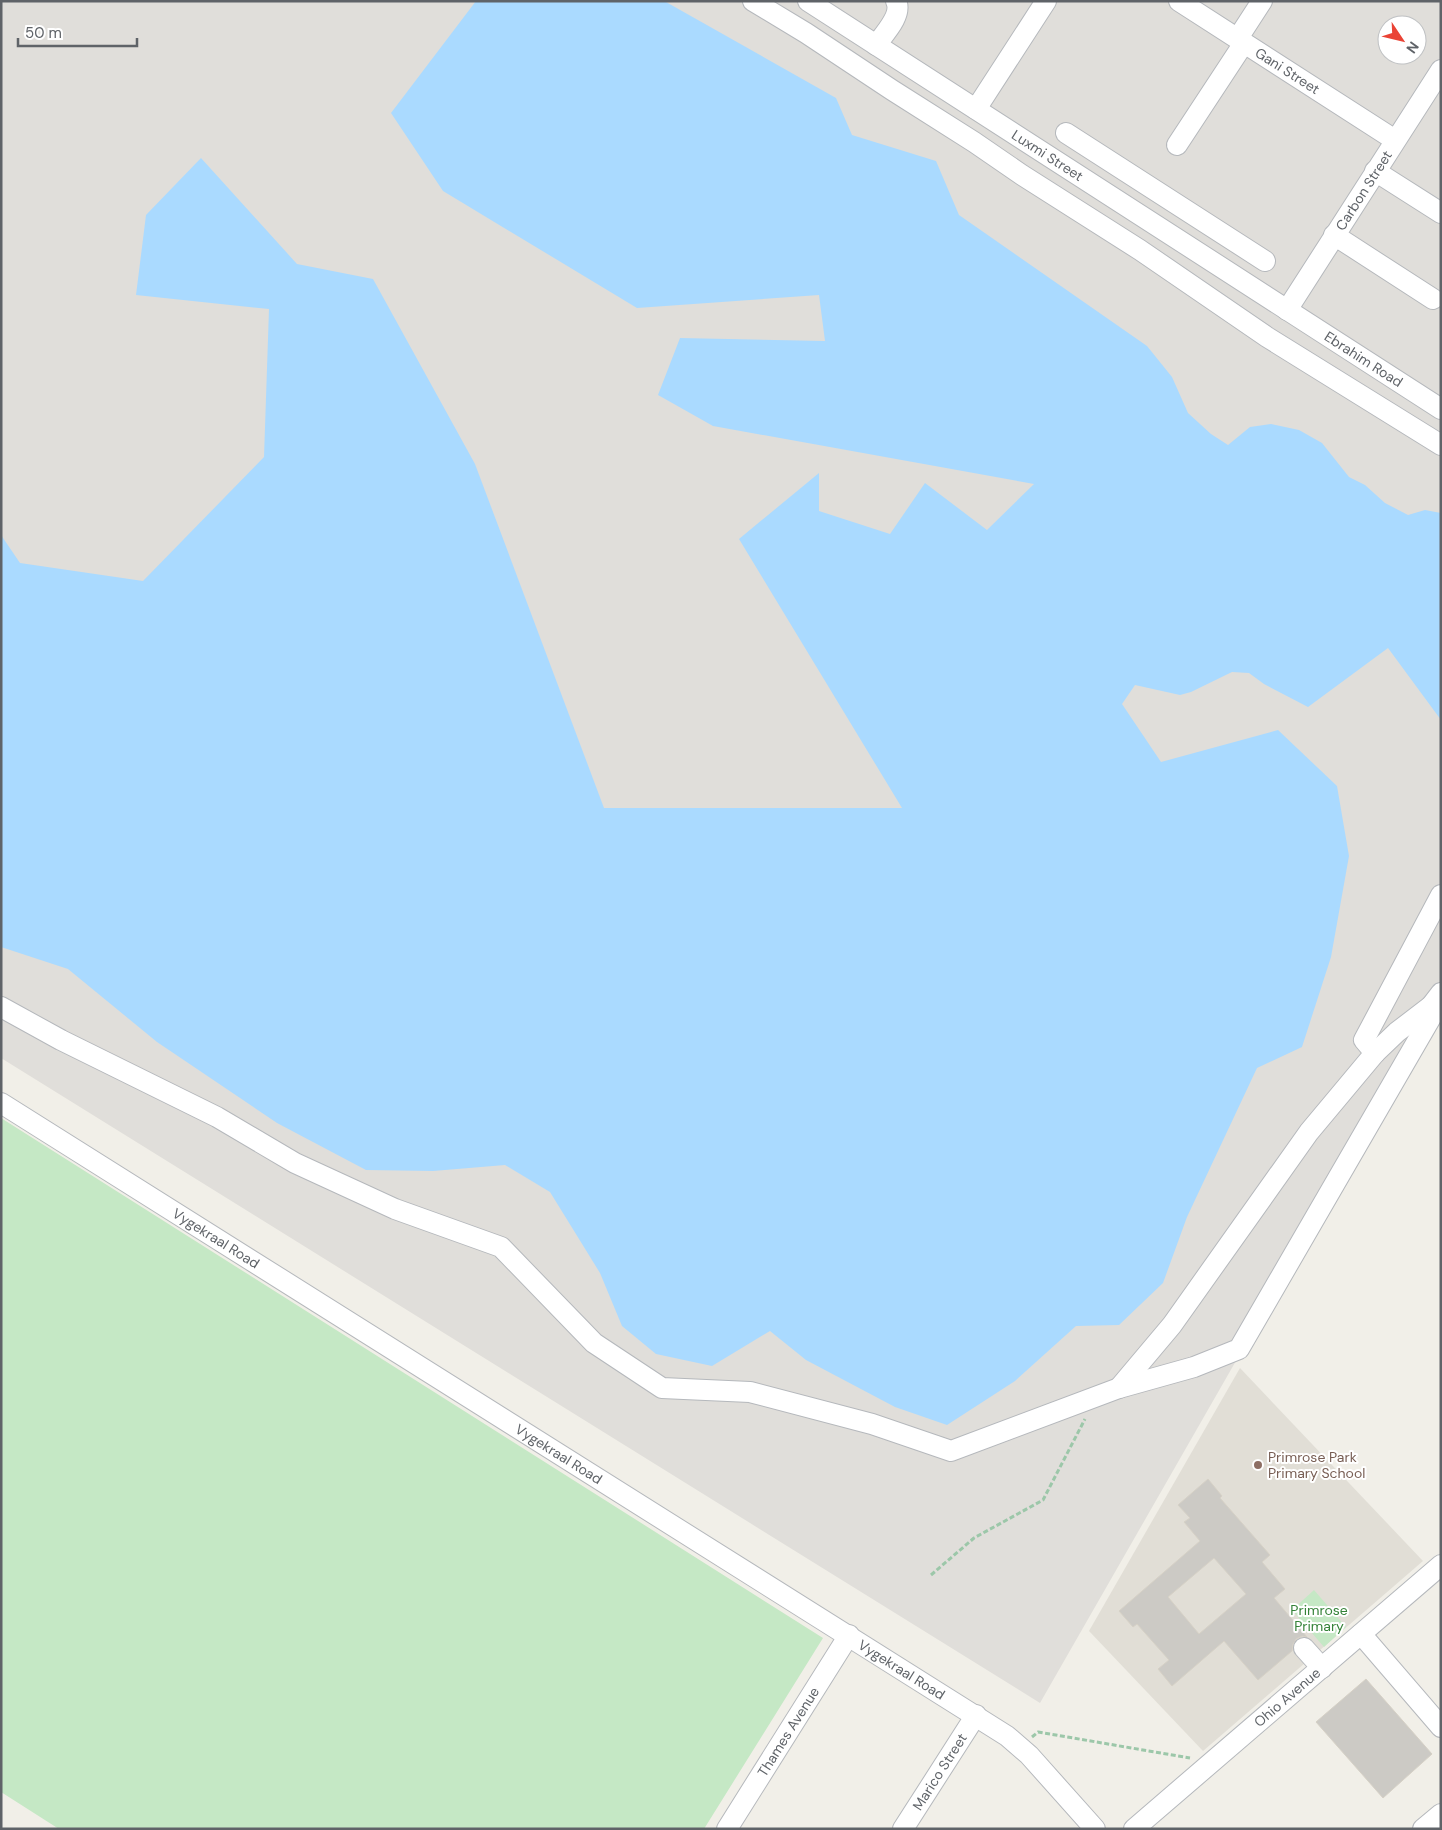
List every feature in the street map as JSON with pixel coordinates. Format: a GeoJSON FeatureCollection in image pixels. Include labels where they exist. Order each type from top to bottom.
{"type":"FeatureCollection","features":[{"type":"Feature","properties":{"kind":"street"},"geometry":{"type":"LineString","coordinates":[[753,1],[806,33],[1140,250],[1267,337],[1441,445]]}},
{"type":"Feature","properties":{"kind":"street","name":"Luxmi Street"},"geometry":{"type":"LineString","coordinates":[[808,1],[1287,310]]}},
{"type":"Feature","properties":{"kind":"street"},"geometry":{"type":"LineString","coordinates":[[876,45],[894,19],[898,9],[896,1]]}},
{"type":"Feature","properties":{"kind":"street"},"geometry":{"type":"LineString","coordinates":[[976,109],[1046,1]]}},
{"type":"Feature","properties":{"kind":"street","name":"Gani Street"},"geometry":{"type":"LineString","coordinates":[[1180,1],[1394,140]]}},
{"type":"Feature","properties":{"kind":"street"},"geometry":{"type":"LineString","coordinates":[[1177,145],[1241,40],[1262,1]]}},
{"type":"Feature","properties":{"kind":"street","name":"Carbon Street"},"geometry":{"type":"LineString","coordinates":[[1287,310],[1394,140],[1441,70]]}},
{"type":"Feature","properties":{"kind":"street"},"geometry":{"type":"LineString","coordinates":[[1066,133],[1265,260]]}},
{"type":"Feature","properties":{"kind":"street"},"geometry":{"type":"LineString","coordinates":[[1375,171],[1441,213]]}},
{"type":"Feature","properties":{"kind":"street"},"geometry":{"type":"LineString","coordinates":[[1135,212],[1150,188]]}},
{"type":"Feature","properties":{"kind":"street"},"geometry":{"type":"LineString","coordinates":[[1334,235],[1433,299]]}},
{"type":"Feature","properties":{"kind":"street","name":"Ebrahim Road"},"geometry":{"type":"LineString","coordinates":[[1287,310],[1441,409]]}},
{"type":"Feature","properties":{"kind":"street"},"geometry":{"type":"LineString","coordinates":[[1375,1053],[1364,1040],[1441,896]]}},
{"type":"Feature","properties":{"kind":"street"},"geometry":{"type":"LineString","coordinates":[[1119,1388],[1172,1325],[1308,1132],[1375,1053],[1436,999]]}},
{"type":"Feature","properties":{"kind":"street"},"geometry":{"type":"LineString","coordinates":[[1,1007],[62,1040],[216,1117],[296,1163],[396,1209],[501,1246],[594,1343],[662,1388],[750,1392],[872,1424],[951,1451],[1119,1388],[1194,1367],[1239,1349],[1433,1014],[1436,999]]}},
{"type":"Feature","properties":{"kind":"street","name":"Vygekraal Road"},"geometry":{"type":"LineString","coordinates":[[1,1103],[976,1715],[1020,1746],[1095,1829]]}},
{"type":"Feature","properties":{"kind":"street","name":"Ohio Avenue"},"geometry":{"type":"LineString","coordinates":[[1134,1829],[1441,1565]]}},
{"type":"Feature","properties":{"kind":"street"},"geometry":{"type":"LineString","coordinates":[[1361,1634],[1441,1727]]}},
{"type":"Feature","properties":{"kind":"street","name":"Thames Avenue"},"geometry":{"type":"LineString","coordinates":[[727,1829],[849,1635]]}},
{"type":"Feature","properties":{"kind":"street"},"geometry":{"type":"LineString","coordinates":[[1304,1648],[1322,1668]]}},
{"type":"Feature","properties":{"kind":"street","name":"Marico Street"},"geometry":{"type":"LineString","coordinates":[[903,1829],[976,1715]]}},
{"type":"Feature","properties":{"kind":"street"},"geometry":{"type":"LineString","coordinates":[[1423,1829],[1441,1814]]}},
{"type":"Feature","properties":{"kind":"path"},"geometry":{"type":"LineString","coordinates":[[931,1575],[974,1538],[1043,1500],[1086,1418]]}},
{"type":"Feature","properties":{"kind":"path"},"geometry":{"type":"LineString","coordinates":[[1020,1746],[1038,1732],[1194,1758]]}},
{"type":"Feature","properties":{"kind":"shaded area"},"geometry":{"type":"Polygon","coordinates":[[[1,1],[1441,1],[1441,1003],[1040,1703],[1,1058],[1,1]]]}},
{"type":"Feature","properties":{"kind":"shaded area","name":"Primrose Park Primary School"},"geometry":{"type":"Polygon","coordinates":[[[1240,1368],[1423,1561],[1203,1751],[1089,1631],[1240,1368]]]}},
{"type":"Feature","properties":{"kind":"green space"},"geometry":{"type":"Polygon","coordinates":[[[1,1118],[823,1638],[704,1829],[59,1829],[1,1792],[1,1118]]]}},
{"type":"Feature","properties":{"kind":"green space","name":"Primrose Primary"},"geometry":{"type":"Polygon","coordinates":[[[1314,1590],[1346,1627],[1324,1647],[1292,1610],[1314,1590]]]}},
{"type":"Feature","properties":{"kind":"water"},"geometry":{"type":"Polygon","coordinates":[[[476,1],[666,2],[836,98],[852,135],[936,161],[959,215],[1147,346],[1172,377],[1188,413],[1211,434],[1228,445],[1250,427],[1271,424],[1299,430],[1322,443],[1349,477],[1365,485],[1385,503],[1408,515],[1425,510],[1441,513],[1441,720],[1388,648],[1308,707],[1264,684],[1249,673],[1232,672],[1191,692],[1180,695],[1135,685],[1122,704],[1161,762],[1278,730],[1337,786],[1349,856],[1331,957],[1302,1047],[1257,1068],[1187,1217],[1163,1283],[1119,1325],[1076,1326],[1015,1381],[947,1425],[895,1407],[806,1360],[770,1331],[712,1366],[656,1354],[622,1326],[600,1273],[550,1192],[505,1165],[433,1171],[366,1170],[277,1123],[157,1042],[68,969],[1,947],[1,535],[20,563],[143,581],[264,457],[269,309],[136,295],[146,215],[201,158],[297,264],[373,279],[475,464],[604,808],[902,808],[739,539],[819,473],[819,511],[890,534],[925,483],[987,530],[1034,484],[713,426],[658,395],[680,338],[825,341],[819,295],[637,308],[443,191],[391,113],[476,1]]]}},
{"type":"Feature","properties":{"kind":"building"},"geometry":{"type":"Polygon","coordinates":[[[1208,1479],[1222,1496],[1220,1498],[1270,1555],[1262,1562],[1285,1589],[1274,1598],[1307,1637],[1302,1636],[1296,1639],[1292,1651],[1258,1680],[1224,1641],[1172,1686],[1158,1669],[1169,1660],[1137,1624],[1133,1627],[1119,1611],[1200,1541],[1184,1522],[1190,1518],[1178,1505],[1208,1479]],[[1214,1558],[1168,1597],[1199,1634],[1246,1594],[1214,1558]]]}},
{"type":"Feature","properties":{"kind":"building"},"geometry":{"type":"Polygon","coordinates":[[[1366,1679],[1432,1754],[1383,1798],[1316,1722],[1366,1679]]]}},
{"type":"Feature","properties":{"kind":"place","name":"Primrose Park Primary School"},"geometry":{"type":"Point","coordinates":[1258,1465]}}]}
